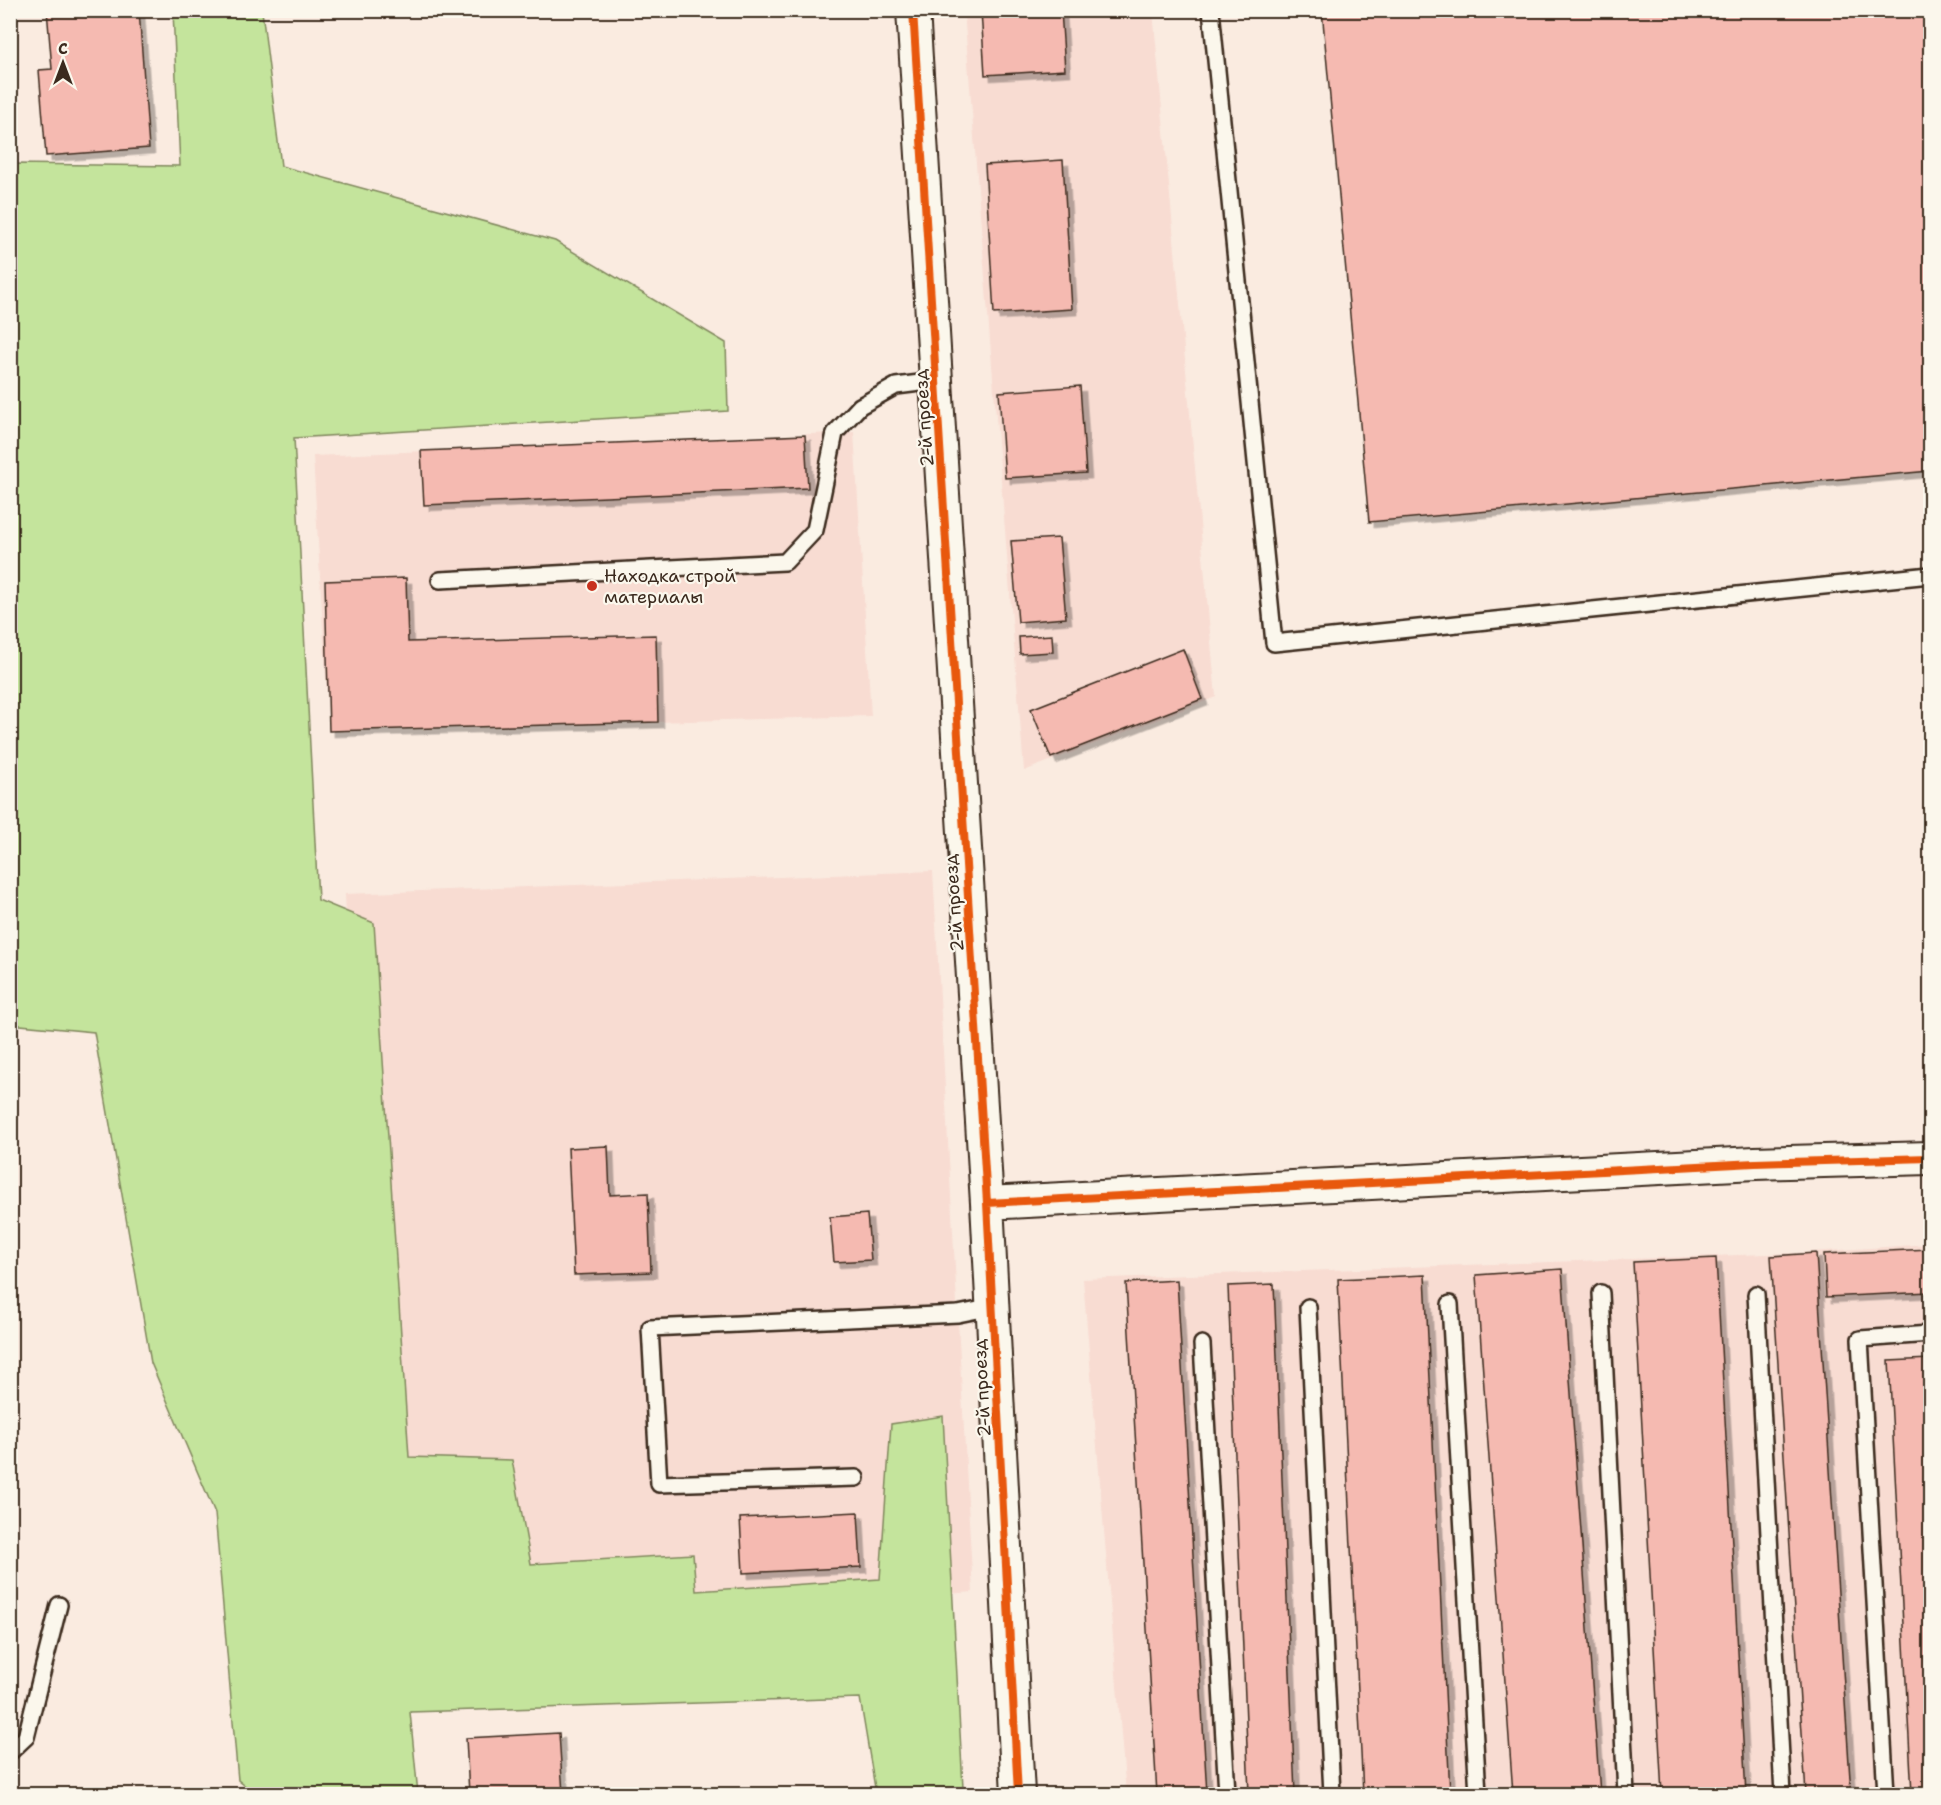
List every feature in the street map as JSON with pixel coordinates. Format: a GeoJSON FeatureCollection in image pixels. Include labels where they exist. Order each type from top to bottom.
{"type":"FeatureCollection","features":[{"type":"Feature","properties":{"kind":"street","name":"2-й проезд"},"geometry":{"type":"LineString","coordinates":[[914,10],[987,1203],[1018,1794]]}},
{"type":"Feature","properties":{"kind":"street"},"geometry":{"type":"LineString","coordinates":[[987,1203],[1755,1164],[1930,1158]]}},
{"type":"Feature","properties":{"kind":"lane"},"geometry":{"type":"LineString","coordinates":[[1211,10],[1274,643],[1930,575]]}},
{"type":"Feature","properties":{"kind":"lane"},"geometry":{"type":"LineString","coordinates":[[440,580],[785,562],[815,530],[836,433],[860,406],[896,386],[936,381]]}},
{"type":"Feature","properties":{"kind":"lane"},"geometry":{"type":"LineString","coordinates":[[1601,1293],[1626,1794]]}},
{"type":"Feature","properties":{"kind":"lane"},"geometry":{"type":"LineString","coordinates":[[1756,1294],[1783,1794]]}},
{"type":"Feature","properties":{"kind":"lane"},"geometry":{"type":"LineString","coordinates":[[1450,1304],[1478,1794]]}},
{"type":"Feature","properties":{"kind":"lane"},"geometry":{"type":"LineString","coordinates":[[856,1478],[659,1484],[650,1328],[958,1314],[993,1307]]}},
{"type":"Feature","properties":{"kind":"lane"},"geometry":{"type":"LineString","coordinates":[[1308,1307],[1332,1794]]}},
{"type":"Feature","properties":{"kind":"lane"},"geometry":{"type":"LineString","coordinates":[[1886,1794],[1860,1339],[1930,1334]]}},
{"type":"Feature","properties":{"kind":"lane"},"geometry":{"type":"LineString","coordinates":[[1202,1344],[1227,1794]]}},
{"type":"Feature","properties":{"kind":"lane"},"geometry":{"type":"LineString","coordinates":[[10,1752],[26,1737],[59,1605]]}},
{"type":"Feature","properties":{"kind":"shaded area"},"geometry":{"type":"Polygon","coordinates":[[[964,11],[1153,11],[1216,697],[1024,771],[964,11]]]}},
{"type":"Feature","properties":{"kind":"shaded area","name":"Находка строй материалы"},"geometry":{"type":"Polygon","coordinates":[[[854,432],[871,716],[329,731],[313,456],[854,432]]]}},
{"type":"Feature","properties":{"kind":"shaded area"},"geometry":{"type":"Polygon","coordinates":[[[933,871],[973,1592],[379,1639],[345,894],[933,871]]]}},
{"type":"Feature","properties":{"kind":"shaded area"},"geometry":{"type":"Polygon","coordinates":[[[1930,1244],[1930,1794],[1126,1794],[1083,1279],[1796,1253],[1930,1244]]]}},
{"type":"Feature","properties":{"kind":"green space"},"geometry":{"type":"Polygon","coordinates":[[[173,11],[262,11],[281,166],[555,241],[726,343],[728,411],[294,438],[318,900],[374,923],[409,1457],[512,1460],[531,1564],[693,1554],[696,1591],[880,1579],[891,1424],[943,1416],[963,1788],[876,1794],[860,1698],[410,1712],[418,1794],[255,1794],[238,1780],[215,1513],[151,1363],[94,1032],[10,1024],[11,164],[180,166],[173,11]]]}},
{"type":"Feature","properties":{"kind":"building"},"geometry":{"type":"Polygon","coordinates":[[[47,10],[139,10],[149,148],[46,156],[39,70],[52,69],[47,10]]]}},
{"type":"Feature","properties":{"kind":"building"},"geometry":{"type":"Polygon","coordinates":[[[981,10],[1061,10],[1065,70],[985,75],[981,10]]]}},
{"type":"Feature","properties":{"kind":"building"},"geometry":{"type":"Polygon","coordinates":[[[1322,10],[1930,10],[1930,471],[1369,522],[1322,10]]]}},
{"type":"Feature","properties":{"kind":"building"},"geometry":{"type":"Polygon","coordinates":[[[1063,160],[1072,309],[994,314],[985,165],[1063,160]]]}},
{"type":"Feature","properties":{"kind":"building"},"geometry":{"type":"Polygon","coordinates":[[[1080,386],[1086,473],[1005,478],[999,392],[1080,386]]]}},
{"type":"Feature","properties":{"kind":"building"},"geometry":{"type":"Polygon","coordinates":[[[805,435],[808,488],[424,505],[421,451],[805,435]]]}},
{"type":"Feature","properties":{"kind":"building"},"geometry":{"type":"Polygon","coordinates":[[[1059,538],[1066,618],[1018,622],[1011,541],[1059,538]]]}},
{"type":"Feature","properties":{"kind":"building"},"geometry":{"type":"Polygon","coordinates":[[[406,578],[408,642],[656,635],[658,722],[329,731],[325,581],[406,578]]]}},
{"type":"Feature","properties":{"kind":"building"},"geometry":{"type":"Polygon","coordinates":[[[1052,635],[1053,652],[1020,654],[1019,637],[1052,635]]]}},
{"type":"Feature","properties":{"kind":"building"},"geometry":{"type":"Polygon","coordinates":[[[1183,649],[1202,699],[1051,758],[1031,709],[1183,649]]]}},
{"type":"Feature","properties":{"kind":"building"},"geometry":{"type":"Polygon","coordinates":[[[608,1146],[610,1195],[648,1193],[651,1272],[574,1275],[568,1148],[608,1146]]]}},
{"type":"Feature","properties":{"kind":"building"},"geometry":{"type":"Polygon","coordinates":[[[867,1214],[871,1260],[834,1262],[830,1217],[867,1214]]]}},
{"type":"Feature","properties":{"kind":"building"},"geometry":{"type":"Polygon","coordinates":[[[1930,1249],[1930,1292],[1826,1297],[1824,1254],[1930,1249]]]}},
{"type":"Feature","properties":{"kind":"building"},"geometry":{"type":"Polygon","coordinates":[[[1816,1253],[1851,1794],[1806,1794],[1771,1256],[1816,1253]]]}},
{"type":"Feature","properties":{"kind":"building"},"geometry":{"type":"Polygon","coordinates":[[[1716,1258],[1746,1794],[1662,1794],[1633,1262],[1716,1258]]]}},
{"type":"Feature","properties":{"kind":"building"},"geometry":{"type":"Polygon","coordinates":[[[1562,1269],[1600,1794],[1513,1794],[1476,1275],[1562,1269]]]}},
{"type":"Feature","properties":{"kind":"building"},"geometry":{"type":"Polygon","coordinates":[[[1425,1275],[1450,1794],[1363,1794],[1338,1279],[1425,1275]]]}},
{"type":"Feature","properties":{"kind":"building"},"geometry":{"type":"Polygon","coordinates":[[[1177,1280],[1207,1794],[1157,1794],[1126,1283],[1177,1280]]]}},
{"type":"Feature","properties":{"kind":"building"},"geometry":{"type":"Polygon","coordinates":[[[1274,1284],[1295,1794],[1249,1794],[1228,1286],[1274,1284]]]}},
{"type":"Feature","properties":{"kind":"building"},"geometry":{"type":"Polygon","coordinates":[[[1930,1359],[1930,1794],[1912,1794],[1889,1361],[1930,1359]]]}},
{"type":"Feature","properties":{"kind":"building"},"geometry":{"type":"Polygon","coordinates":[[[858,1512],[861,1567],[743,1573],[740,1518],[858,1512]]]}},
{"type":"Feature","properties":{"kind":"building"},"geometry":{"type":"Polygon","coordinates":[[[559,1733],[563,1794],[469,1794],[466,1738],[559,1733]]]}},
{"type":"Feature","properties":{"kind":"cycle path"},"geometry":{"type":"LineString","coordinates":[[913,10],[987,1203],[1018,1794]]}},
{"type":"Feature","properties":{"kind":"cycle path"},"geometry":{"type":"LineString","coordinates":[[987,1203],[1755,1163],[1930,1158]]}},
{"type":"Feature","properties":{"kind":"place","name":"Находка строй материалы"},"geometry":{"type":"Point","coordinates":[592,586]}}]}
